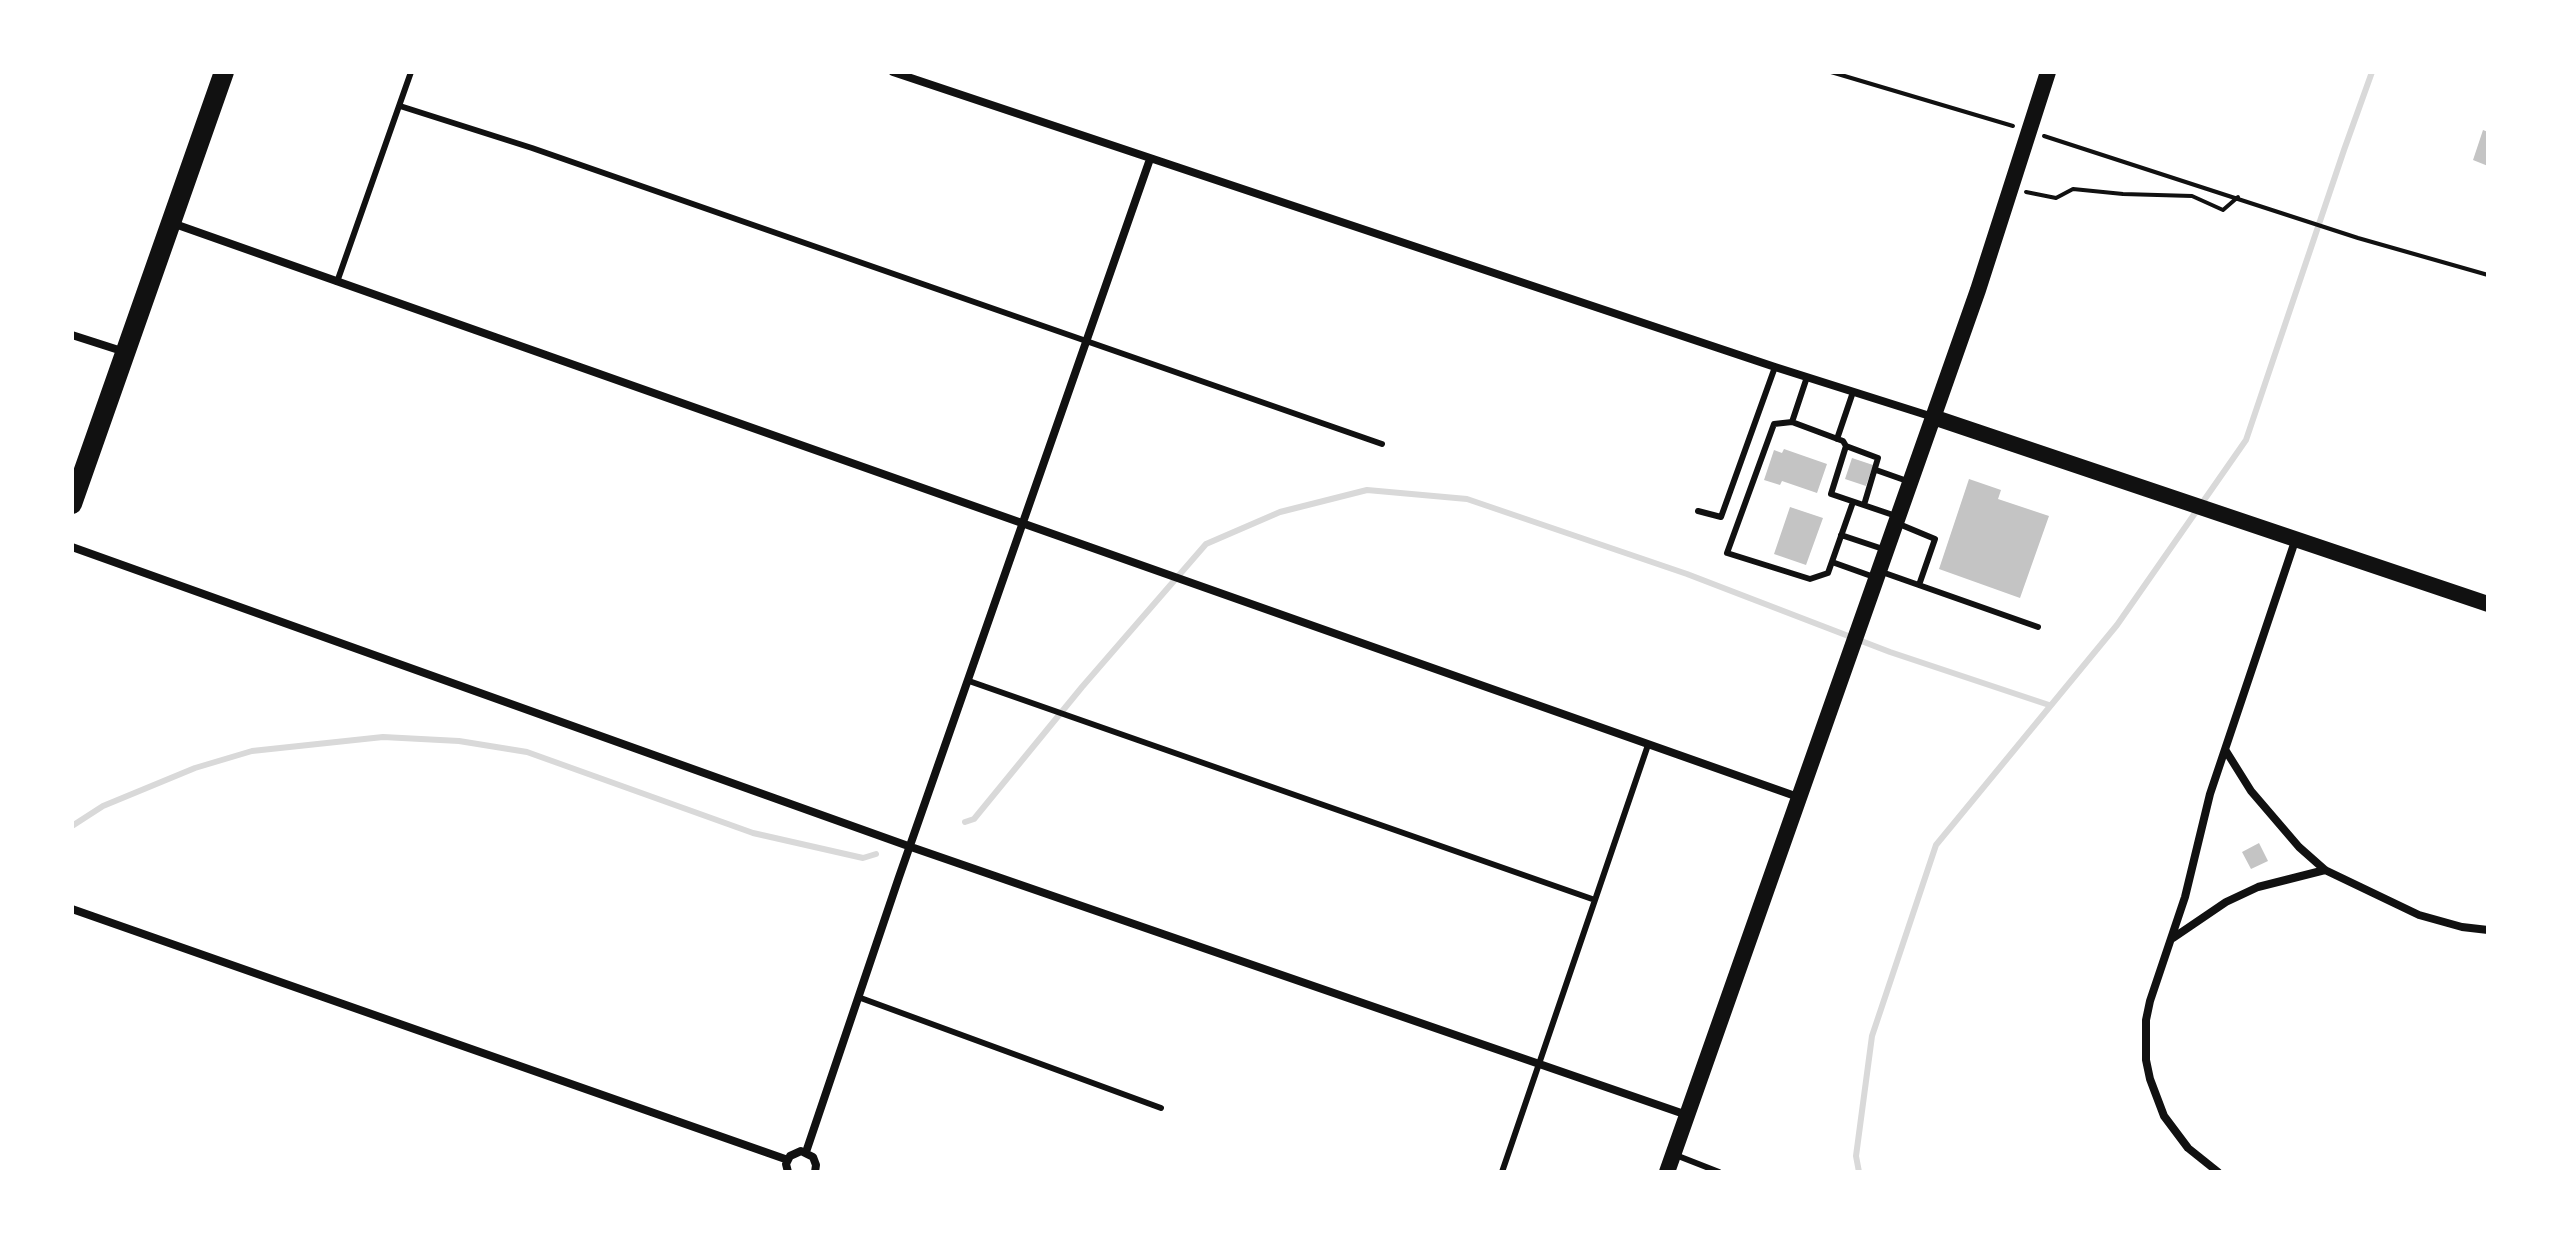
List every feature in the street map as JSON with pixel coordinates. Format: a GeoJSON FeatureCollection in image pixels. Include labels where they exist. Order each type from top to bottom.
{"type":"FeatureCollection","features":[{"type":"Feature","properties":{"kind":"main road"},"geometry":{"type":"LineString","coordinates":[[72,504],[224,72]]}},
{"type":"Feature","properties":{"kind":"main road"},"geometry":{"type":"LineString","coordinates":[[1667,1172],[1933,417],[2048,72]]}},
{"type":"Feature","properties":{"kind":"main road"},"geometry":{"type":"LineString","coordinates":[[1933,417],[2488,604]]}},
{"type":"Feature","properties":{"kind":"street"},"geometry":{"type":"LineString","coordinates":[[893,72],[1933,417]]}},
{"type":"Feature","properties":{"kind":"street"},"geometry":{"type":"LineString","coordinates":[[806,1152],[1150,159]]}},
{"type":"Feature","properties":{"kind":"street"},"geometry":{"type":"LineString","coordinates":[[171,223],[1798,797]]}},
{"type":"Feature","properties":{"kind":"street"},"geometry":{"type":"LineString","coordinates":[[72,335],[125,352]]}},
{"type":"Feature","properties":{"kind":"street"},"geometry":{"type":"LineString","coordinates":[[2218,1172],[2175,1133],[2156,1098],[2146,1060],[2146,1020],[2172,939],[2210,794],[2295,541]]}},
{"type":"Feature","properties":{"kind":"street"},"geometry":{"type":"LineString","coordinates":[[72,547],[911,847],[1687,1115]]}},
{"type":"Feature","properties":{"kind":"street"},"geometry":{"type":"LineString","coordinates":[[2226,751],[2251,791],[2299,847],[2325,870],[2419,915],[2462,927],[2488,930]]}},
{"type":"Feature","properties":{"kind":"street"},"geometry":{"type":"LineString","coordinates":[[2172,939],[2226,902],[2258,887],[2325,870]]}},
{"type":"Feature","properties":{"kind":"street"},"geometry":{"type":"LineString","coordinates":[[72,909],[788,1160]]}},
{"type":"Feature","properties":{"kind":"street"},"geometry":{"type":"LineString","coordinates":[[788,1172],[788,1160],[797,1151],[806,1152],[815,1161],[818,1171]]}},
{"type":"Feature","properties":{"kind":"lane"},"geometry":{"type":"LineString","coordinates":[[337,282],[411,72]]}},
{"type":"Feature","properties":{"kind":"lane"},"geometry":{"type":"LineString","coordinates":[[400,106],[532,148],[1382,444]]}},
{"type":"Feature","properties":{"kind":"lane"},"geometry":{"type":"LineString","coordinates":[[1698,511],[1721,517],[1775,367]]}},
{"type":"Feature","properties":{"kind":"lane"},"geometry":{"type":"LineString","coordinates":[[1792,422],[1807,377]]}},
{"type":"Feature","properties":{"kind":"lane"},"geometry":{"type":"LineString","coordinates":[[1837,439],[1853,392]]}},
{"type":"Feature","properties":{"kind":"lane"},"geometry":{"type":"LineString","coordinates":[[1853,502],[1828,573],[1810,579],[1727,553],[1774,424],[1792,422],[1878,458],[1864,505]]}},
{"type":"Feature","properties":{"kind":"lane"},"geometry":{"type":"LineString","coordinates":[[1846,446],[1831,494],[1864,505],[1935,539],[1919,585]]}},
{"type":"Feature","properties":{"kind":"lane"},"geometry":{"type":"LineString","coordinates":[[1876,470],[1910,482]]}},
{"type":"Feature","properties":{"kind":"lane"},"geometry":{"type":"LineString","coordinates":[[1841,535],[1886,549]]}},
{"type":"Feature","properties":{"kind":"lane"},"geometry":{"type":"LineString","coordinates":[[1832,562],[1919,585],[2038,627]]}},
{"type":"Feature","properties":{"kind":"lane"},"geometry":{"type":"LineString","coordinates":[[969,681],[1595,900]]}},
{"type":"Feature","properties":{"kind":"lane"},"geometry":{"type":"LineString","coordinates":[[1502,1172],[1648,745]]}},
{"type":"Feature","properties":{"kind":"lane"},"geometry":{"type":"LineString","coordinates":[[858,997],[1161,1108]]}},
{"type":"Feature","properties":{"kind":"lane"},"geometry":{"type":"LineString","coordinates":[[1673,1154],[1719,1172]]}},
{"type":"Feature","properties":{"kind":"path"},"geometry":{"type":"LineString","coordinates":[[1831,72],[1977,115]]}},
{"type":"Feature","properties":{"kind":"path"},"geometry":{"type":"LineString","coordinates":[[2096,152],[2358,238],[2488,275]]}},
{"type":"Feature","properties":{"kind":"path"},"geometry":{"type":"LineString","coordinates":[[2011,189],[2056,198],[2073,189],[2192,196],[2223,210],[2238,197]]}},
{"type":"Feature","properties":{"kind":"building"},"geometry":{"type":"Polygon","coordinates":[[[2483,130],[2488,132],[2488,166],[2473,160],[2483,130]]]}},
{"type":"Feature","properties":{"kind":"building"},"geometry":{"type":"Polygon","coordinates":[[[1784,449],[1827,464],[1817,493],[1782,481],[1780,485],[1764,480],[1774,450],[1782,453],[1784,449]]]}},
{"type":"Feature","properties":{"kind":"building"},"geometry":{"type":"Polygon","coordinates":[[[1852,458],[1873,465],[1866,486],[1845,479],[1852,458]]]}},
{"type":"Feature","properties":{"kind":"building"},"geometry":{"type":"Polygon","coordinates":[[[1969,479],[2001,490],[1998,499],[2049,516],[2020,598],[1939,569],[1969,479]]]}},
{"type":"Feature","properties":{"kind":"building"},"geometry":{"type":"Polygon","coordinates":[[[1790,507],[1823,518],[1806,565],[1774,554],[1790,507]]]}},
{"type":"Feature","properties":{"kind":"building"},"geometry":{"type":"Polygon","coordinates":[[[2259,843],[2268,861],[2251,869],[2242,852],[2259,843]]]}},
{"type":"Feature","properties":{"kind":"waterway"},"geometry":{"type":"LineString","coordinates":[[1859,1172],[1856,1156],[1872,1036],[1936,845],[2117,625],[2246,440],[2372,72]]}},
{"type":"Feature","properties":{"kind":"waterway"},"geometry":{"type":"LineString","coordinates":[[965,822],[974,819],[1082,687],[1206,544],[1280,512],[1367,490],[1467,499],[1687,574],[1890,652],[2049,705]]}},
{"type":"Feature","properties":{"kind":"waterway"},"geometry":{"type":"LineString","coordinates":[[72,826],[103,806],[195,768],[252,751],[383,737],[459,741],[527,752],[753,833],[863,858],[876,854]]}}]}
